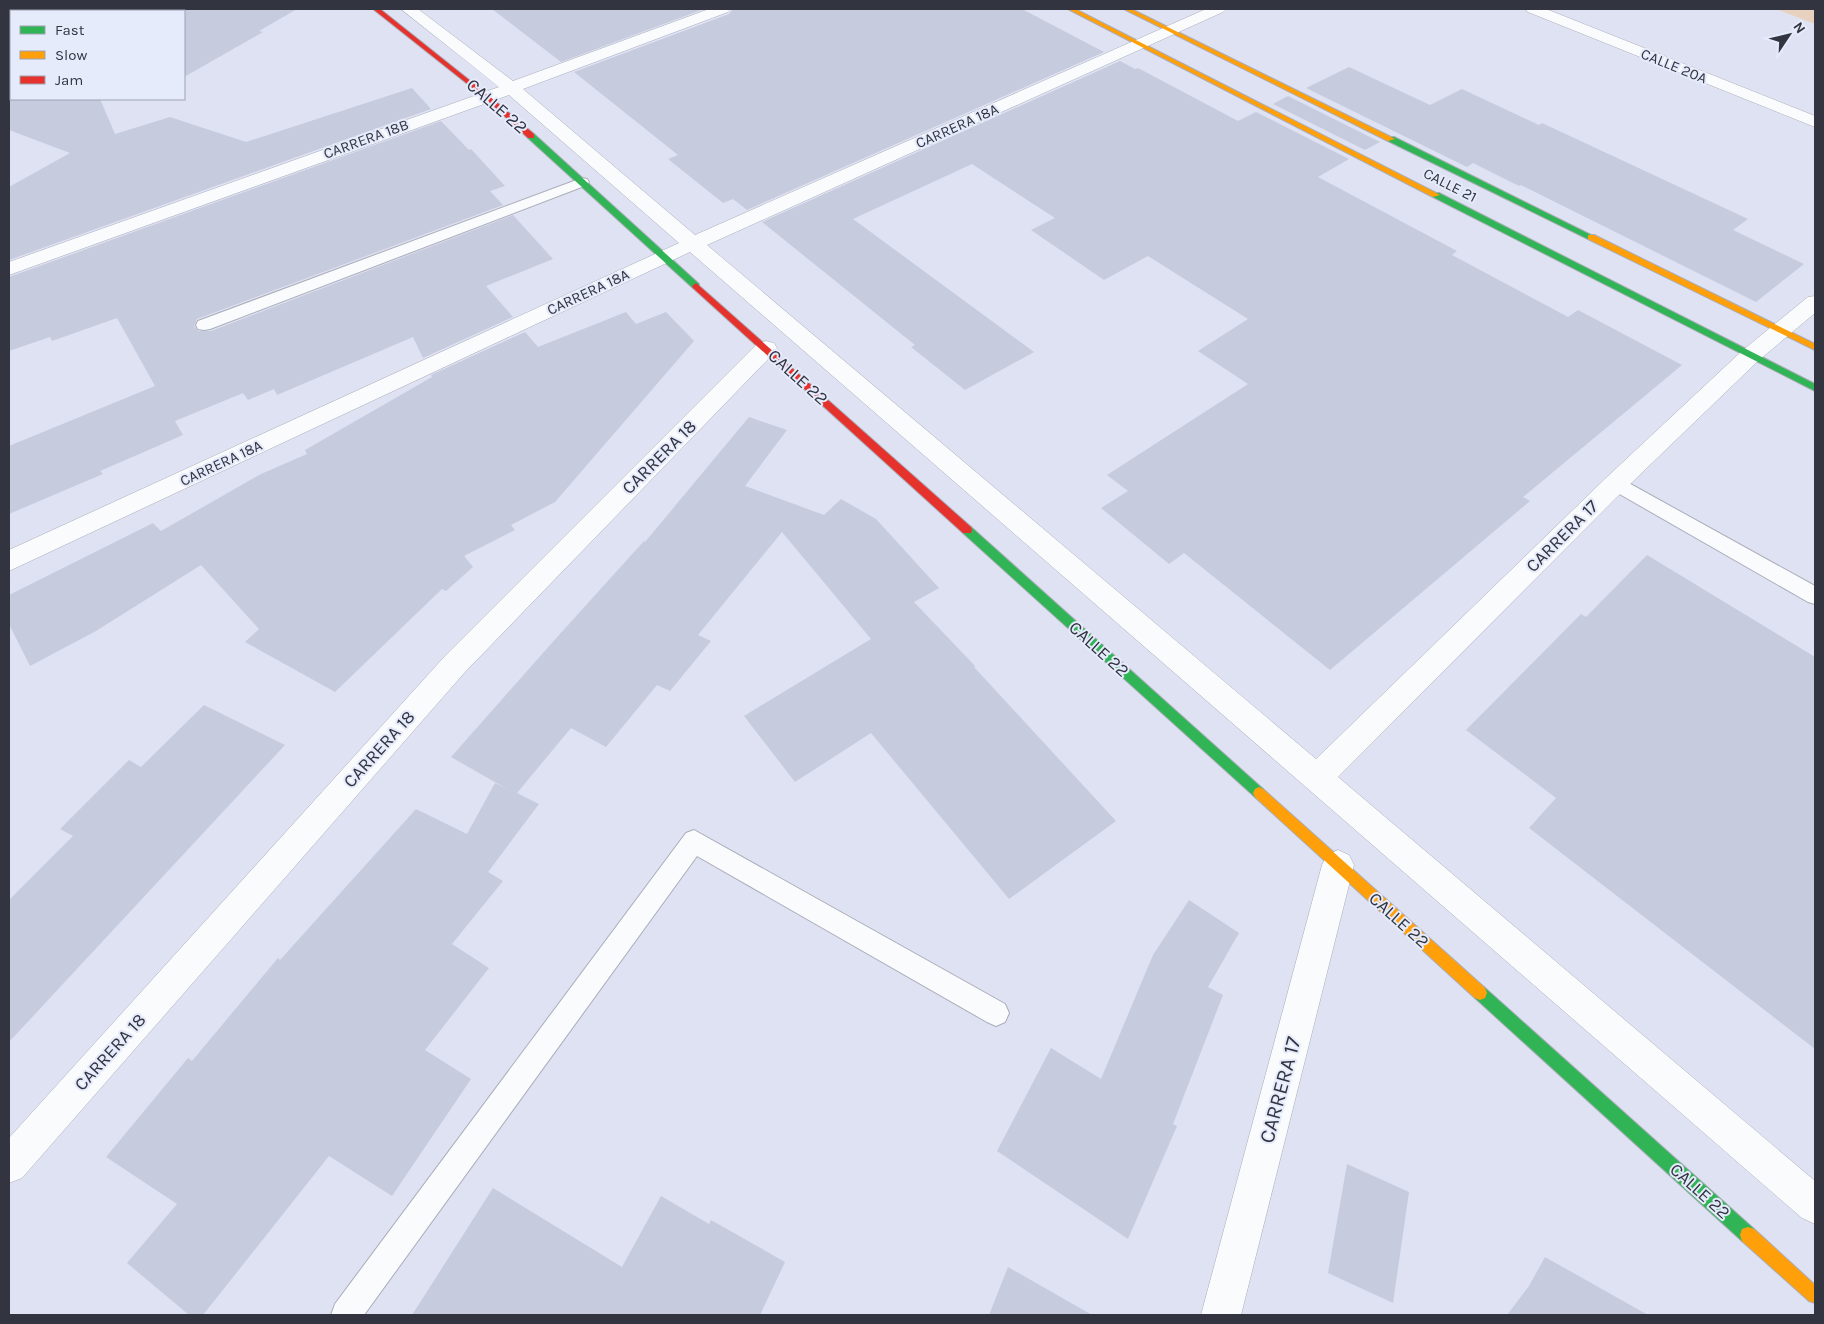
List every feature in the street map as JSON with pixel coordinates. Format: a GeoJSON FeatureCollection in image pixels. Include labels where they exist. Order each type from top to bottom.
{"type":"FeatureCollection","features":[{"type":"Feature","properties":{"kind":"main road","name":"CALLE 22"},"geometry":{"type":"LineString","coordinates":[[376,9],[486,96],[1815,1295]]}},
{"type":"Feature","properties":{"kind":"main road","name":"CALLE 21"},"geometry":{"type":"LineString","coordinates":[[1071,9],[1815,388]]}},
{"type":"Feature","properties":{"kind":"main road","name":"CALLE 21"},"geometry":{"type":"LineString","coordinates":[[1126,9],[1815,347]]}},
{"type":"Feature","properties":{"kind":"street","name":"CALLE 22"},"geometry":{"type":"LineString","coordinates":[[409,9],[511,88],[1815,1205]]}},
{"type":"Feature","properties":{"kind":"street","name":"CARRERA 18B"},"geometry":{"type":"LineString","coordinates":[[9,269],[511,88],[723,9]]}},
{"type":"Feature","properties":{"kind":"street"},"geometry":{"type":"LineString","coordinates":[[1171,31],[1218,9]]}},
{"type":"Feature","properties":{"kind":"street","name":"CALLE 20A"},"geometry":{"type":"LineString","coordinates":[[1534,9],[1815,122]]}},
{"type":"Feature","properties":{"kind":"street","name":"CARRERA 18A"},"geometry":{"type":"LineString","coordinates":[[9,561],[665,256],[1171,31]]}},
{"type":"Feature","properties":{"kind":"street","name":"CARRERA 17"},"geometry":{"type":"LineString","coordinates":[[1316,778],[1616,483],[1751,355],[1815,302]]}},
{"type":"Feature","properties":{"kind":"street","name":"CARRERA 18"},"geometry":{"type":"LineString","coordinates":[[9,1165],[455,664],[766,348]]}},
{"type":"Feature","properties":{"kind":"street","name":"CARRERA 17"},"geometry":{"type":"LineString","coordinates":[[1221,1315],[1338,865]]}},
{"type":"Feature","properties":{"kind":"lane"},"geometry":{"type":"LineString","coordinates":[[204,325],[582,182]]}},
{"type":"Feature","properties":{"kind":"lane"},"geometry":{"type":"LineString","coordinates":[[1616,483],[1815,596]]}},
{"type":"Feature","properties":{"kind":"lane"},"geometry":{"type":"LineString","coordinates":[[346,1315],[694,841],[996,1013]]}},
{"type":"Feature","properties":{"kind":"shaded area"},"geometry":{"type":"Polygon","coordinates":[[[1776,9],[1815,9],[1815,24],[1776,9]]]}},
{"type":"Feature","properties":{"kind":"building"},"geometry":{"type":"Polygon","coordinates":[[[297,9],[259,31],[263,32],[185,76],[184,10],[297,9]]]}},
{"type":"Feature","properties":{"kind":"building"},"geometry":{"type":"Polygon","coordinates":[[[492,9],[704,9],[561,62],[492,9]]]}},
{"type":"Feature","properties":{"kind":"building"},"geometry":{"type":"Polygon","coordinates":[[[733,9],[1022,9],[1104,52],[747,210],[733,199],[723,203],[668,159],[678,155],[574,72],[729,14],[733,9]]]}},
{"type":"Feature","properties":{"kind":"building"},"geometry":{"type":"Polygon","coordinates":[[[1120,61],[1135,69],[1138,68],[1238,121],[1256,112],[1349,159],[1318,177],[1457,251],[1452,255],[1568,317],[1578,310],[1682,365],[1523,497],[1530,501],[1330,670],[1184,553],[1169,564],[1101,508],[1128,491],[1107,475],[1248,384],[1198,351],[1248,319],[1148,256],[1104,280],[1031,230],[1055,218],[972,164],[853,219],[1034,352],[965,390],[911,347],[915,345],[762,222],[1120,61]]]}},
{"type":"Feature","properties":{"kind":"building"},"geometry":{"type":"Polygon","coordinates":[[[1349,67],[1430,105],[1462,89],[1539,125],[1542,123],[1748,219],[1733,230],[1804,264],[1756,302],[1521,185],[1519,186],[1473,163],[1467,167],[1306,88],[1349,67]]]}},
{"type":"Feature","properties":{"kind":"building"},"geometry":{"type":"Polygon","coordinates":[[[412,88],[431,109],[9,260],[9,187],[70,153],[9,130],[9,99],[100,100],[115,134],[170,117],[246,142],[412,88]]]}},
{"type":"Feature","properties":{"kind":"building"},"geometry":{"type":"Polygon","coordinates":[[[1288,96],[1380,142],[1365,150],[1273,104],[1288,96]]]}},
{"type":"Feature","properties":{"kind":"building"},"geometry":{"type":"Polygon","coordinates":[[[441,121],[469,150],[471,149],[505,186],[490,191],[503,205],[197,319],[194,326],[198,331],[211,331],[513,215],[553,259],[486,286],[513,317],[423,358],[413,337],[277,395],[274,389],[248,400],[243,393],[175,421],[183,435],[100,471],[103,474],[9,514],[9,446],[155,386],[117,318],[52,341],[50,337],[9,351],[9,277],[441,121]]]}},
{"type":"Feature","properties":{"kind":"building"},"geometry":{"type":"Polygon","coordinates":[[[626,312],[636,324],[666,312],[694,341],[555,502],[511,525],[515,530],[464,556],[473,567],[446,591],[442,589],[335,692],[245,642],[259,629],[201,565],[96,631],[30,666],[9,624],[9,595],[153,523],[161,531],[261,474],[307,454],[305,450],[432,377],[431,375],[525,332],[538,347],[626,312]]]}},
{"type":"Feature","properties":{"kind":"building"},"geometry":{"type":"Polygon","coordinates":[[[749,417],[787,430],[745,486],[824,515],[841,499],[876,519],[939,588],[914,602],[1116,821],[1009,899],[871,733],[795,782],[744,716],[871,639],[782,532],[698,635],[711,641],[670,691],[657,685],[606,747],[571,728],[517,793],[539,804],[488,872],[503,881],[452,944],[489,968],[425,1050],[471,1079],[392,1196],[329,1156],[203,1315],[189,1315],[127,1263],[177,1204],[106,1157],[188,1058],[192,1061],[278,958],[280,960],[416,809],[467,834],[495,783],[507,789],[451,757],[559,635],[645,542],[749,417]]]}},
{"type":"Feature","properties":{"kind":"building"},"geometry":{"type":"Polygon","coordinates":[[[1647,555],[1815,657],[1815,1049],[1529,828],[1556,798],[1466,730],[1581,614],[1586,617],[1647,555]]]}},
{"type":"Feature","properties":{"kind":"building"},"geometry":{"type":"Polygon","coordinates":[[[204,705],[285,745],[9,1042],[9,900],[73,836],[60,829],[129,760],[141,767],[204,705]]]}},
{"type":"Feature","properties":{"kind":"building"},"geometry":{"type":"Polygon","coordinates":[[[1189,900],[1239,933],[1208,987],[1223,995],[1173,1124],[1177,1126],[1128,1239],[997,1151],[1051,1048],[1101,1079],[1153,955],[1189,900]]]}},
{"type":"Feature","properties":{"kind":"building"},"geometry":{"type":"Polygon","coordinates":[[[1347,1164],[1409,1192],[1393,1303],[1328,1273],[1347,1164]]]}},
{"type":"Feature","properties":{"kind":"building"},"geometry":{"type":"Polygon","coordinates":[[[493,1188],[622,1267],[661,1196],[709,1224],[711,1220],[785,1262],[760,1315],[412,1315],[493,1188]]]}},
{"type":"Feature","properties":{"kind":"building"},"geometry":{"type":"Polygon","coordinates":[[[1545,1257],[1648,1315],[1507,1315],[1529,1286],[1545,1257]]]}},
{"type":"Feature","properties":{"kind":"building"},"geometry":{"type":"Polygon","coordinates":[[[1008,1267],[1092,1315],[989,1315],[1008,1267]]]}},
{"type":"Feature","properties":{"kind":"traffic: fast"},"geometry":{"type":"LineString","coordinates":[[531,136],[696,286]]}},
{"type":"Feature","properties":{"kind":"traffic: fast"},"geometry":{"type":"LineString","coordinates":[[1391,139],[1591,237]]}},
{"type":"Feature","properties":{"kind":"traffic: fast"},"geometry":{"type":"LineString","coordinates":[[1436,195],[1815,388]]}},
{"type":"Feature","properties":{"kind":"traffic: fast"},"geometry":{"type":"LineString","coordinates":[[967,530],[1259,793]]}},
{"type":"Feature","properties":{"kind":"traffic: fast"},"geometry":{"type":"LineString","coordinates":[[1480,993],[1748,1235]]}},
{"type":"Feature","properties":{"kind":"traffic: slow"},"geometry":{"type":"LineString","coordinates":[[1071,9],[1436,195]]}},
{"type":"Feature","properties":{"kind":"traffic: slow"},"geometry":{"type":"LineString","coordinates":[[1127,9],[1391,139]]}},
{"type":"Feature","properties":{"kind":"traffic: slow"},"geometry":{"type":"LineString","coordinates":[[1591,237],[1815,347]]}},
{"type":"Feature","properties":{"kind":"traffic: slow"},"geometry":{"type":"LineString","coordinates":[[1259,793],[1480,993]]}},
{"type":"Feature","properties":{"kind":"traffic: slow"},"geometry":{"type":"LineString","coordinates":[[1748,1235],[1815,1295]]}},
{"type":"Feature","properties":{"kind":"traffic: jam"},"geometry":{"type":"LineString","coordinates":[[376,9],[486,96],[531,136]]}},
{"type":"Feature","properties":{"kind":"traffic: jam"},"geometry":{"type":"LineString","coordinates":[[696,286],[967,530]]}}]}
